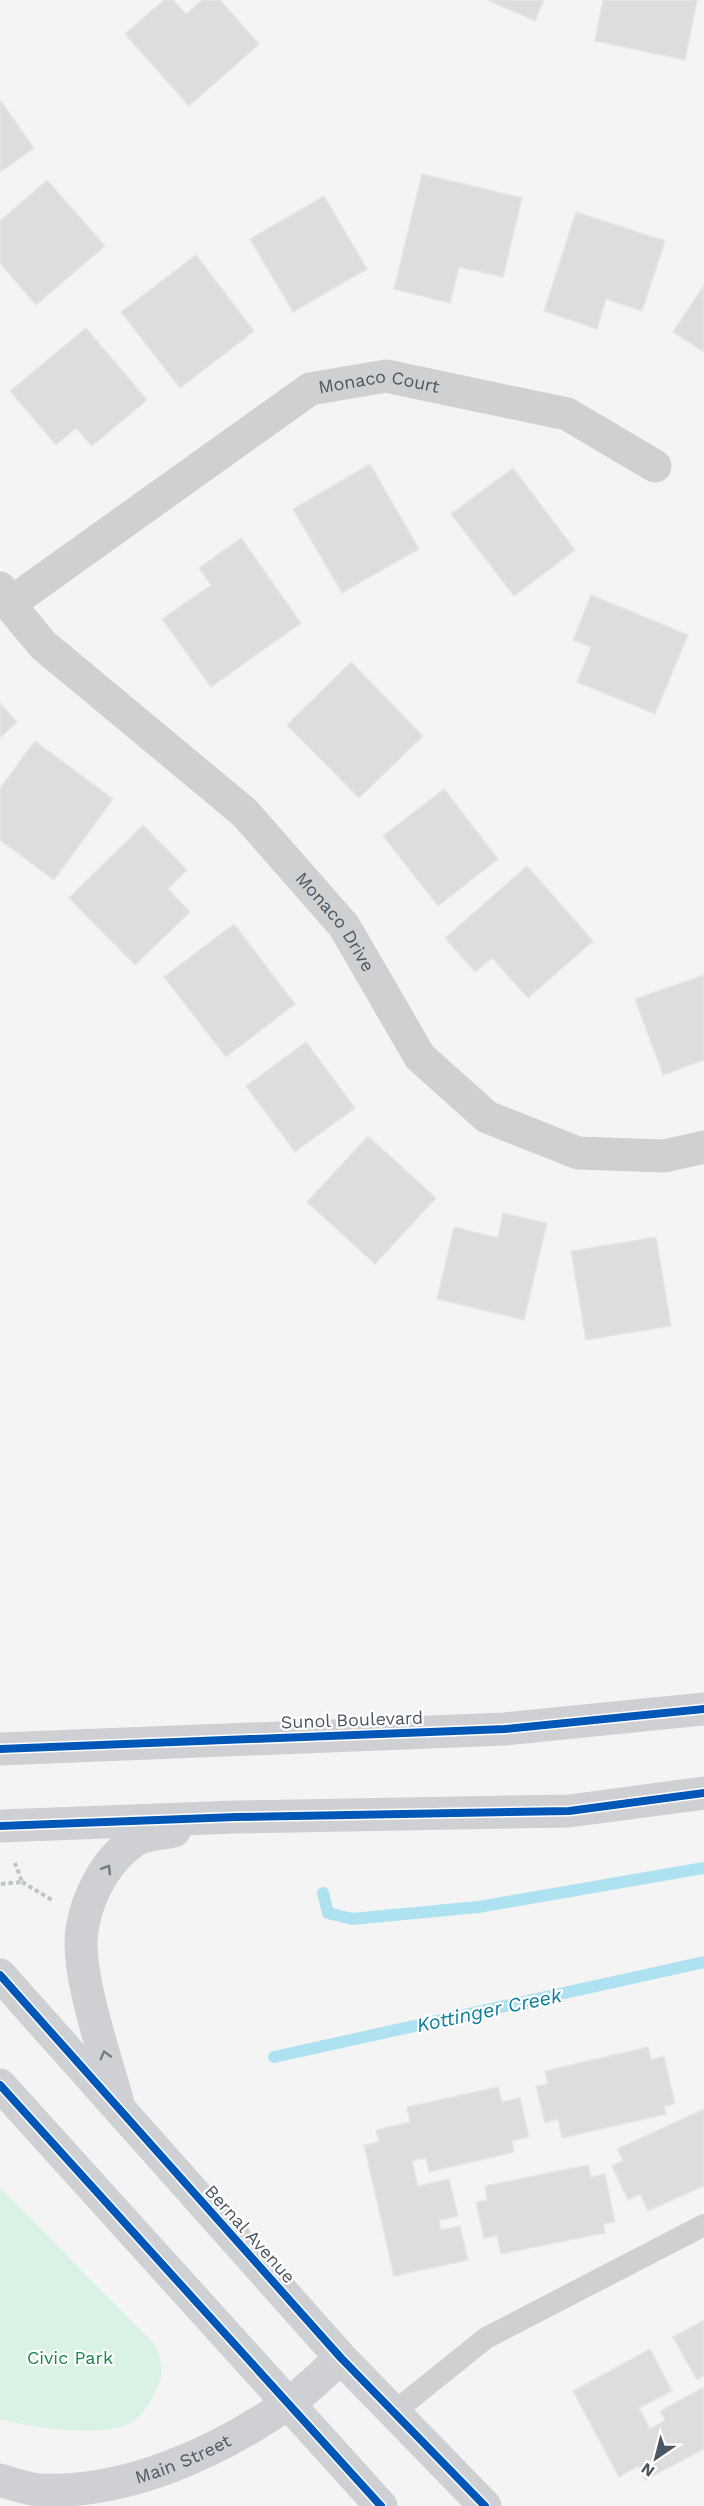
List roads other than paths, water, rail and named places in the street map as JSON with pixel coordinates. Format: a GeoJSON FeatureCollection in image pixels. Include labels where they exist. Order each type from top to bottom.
{"type":"FeatureCollection","features":[{"type":"Feature","properties":{"kind":"main road","name":"Sunol Boulevard"},"geometry":{"type":"LineString","coordinates":[[0,1749],[505,1729],[704,1709]]}},
{"type":"Feature","properties":{"kind":"main road"},"geometry":{"type":"LineString","coordinates":[[0,1826],[236,1817],[569,1811],[704,1793]]}},
{"type":"Feature","properties":{"kind":"main road"},"geometry":{"type":"LineString","coordinates":[[120,2112],[86,1982],[81,1931],[93,1891],[111,1862],[136,1840],[236,1817]]}},
{"type":"Feature","properties":{"kind":"main road","name":"Bernal Avenue"},"geometry":{"type":"LineString","coordinates":[[0,1975],[341,2358],[485,2506]]}},
{"type":"Feature","properties":{"kind":"main road"},"geometry":{"type":"LineString","coordinates":[[0,2085],[381,2506]]}},
{"type":"Feature","properties":{"kind":"main road","name":"Main Street"},"geometry":{"type":"LineString","coordinates":[[0,2481],[38,2490],[84,2489],[126,2480],[188,2459],[236,2435],[287,2404],[341,2358]]}},
{"type":"Feature","properties":{"kind":"street","name":"Monaco Court"},"geometry":{"type":"LineString","coordinates":[[4,596],[310,389],[386,376],[567,414],[655,466]]}},
{"type":"Feature","properties":{"kind":"street","name":"Monaco Drive"},"geometry":{"type":"LineString","coordinates":[[4,596],[43,645],[245,813],[344,926],[420,1057],[487,1117],[578,1153],[664,1156],[704,1147]]}},
{"type":"Feature","properties":{"kind":"lane"},"geometry":{"type":"LineString","coordinates":[[394,2412],[486,2338],[704,2225]]}},
{"type":"Feature","properties":{"kind":"waterway"},"geometry":{"type":"LineString","coordinates":[[323,1893],[328,1913],[352,1919],[478,1907],[704,1868]]}},
{"type":"Feature","properties":{"kind":"waterway","name":"Kottinger Creek"},"geometry":{"type":"LineString","coordinates":[[274,2057],[704,1962]]}},
{"type":"Feature","properties":{"kind":"park label","name":"Civic Park"},"geometry":{"type":"Point","coordinates":[70,2358]}}]}
